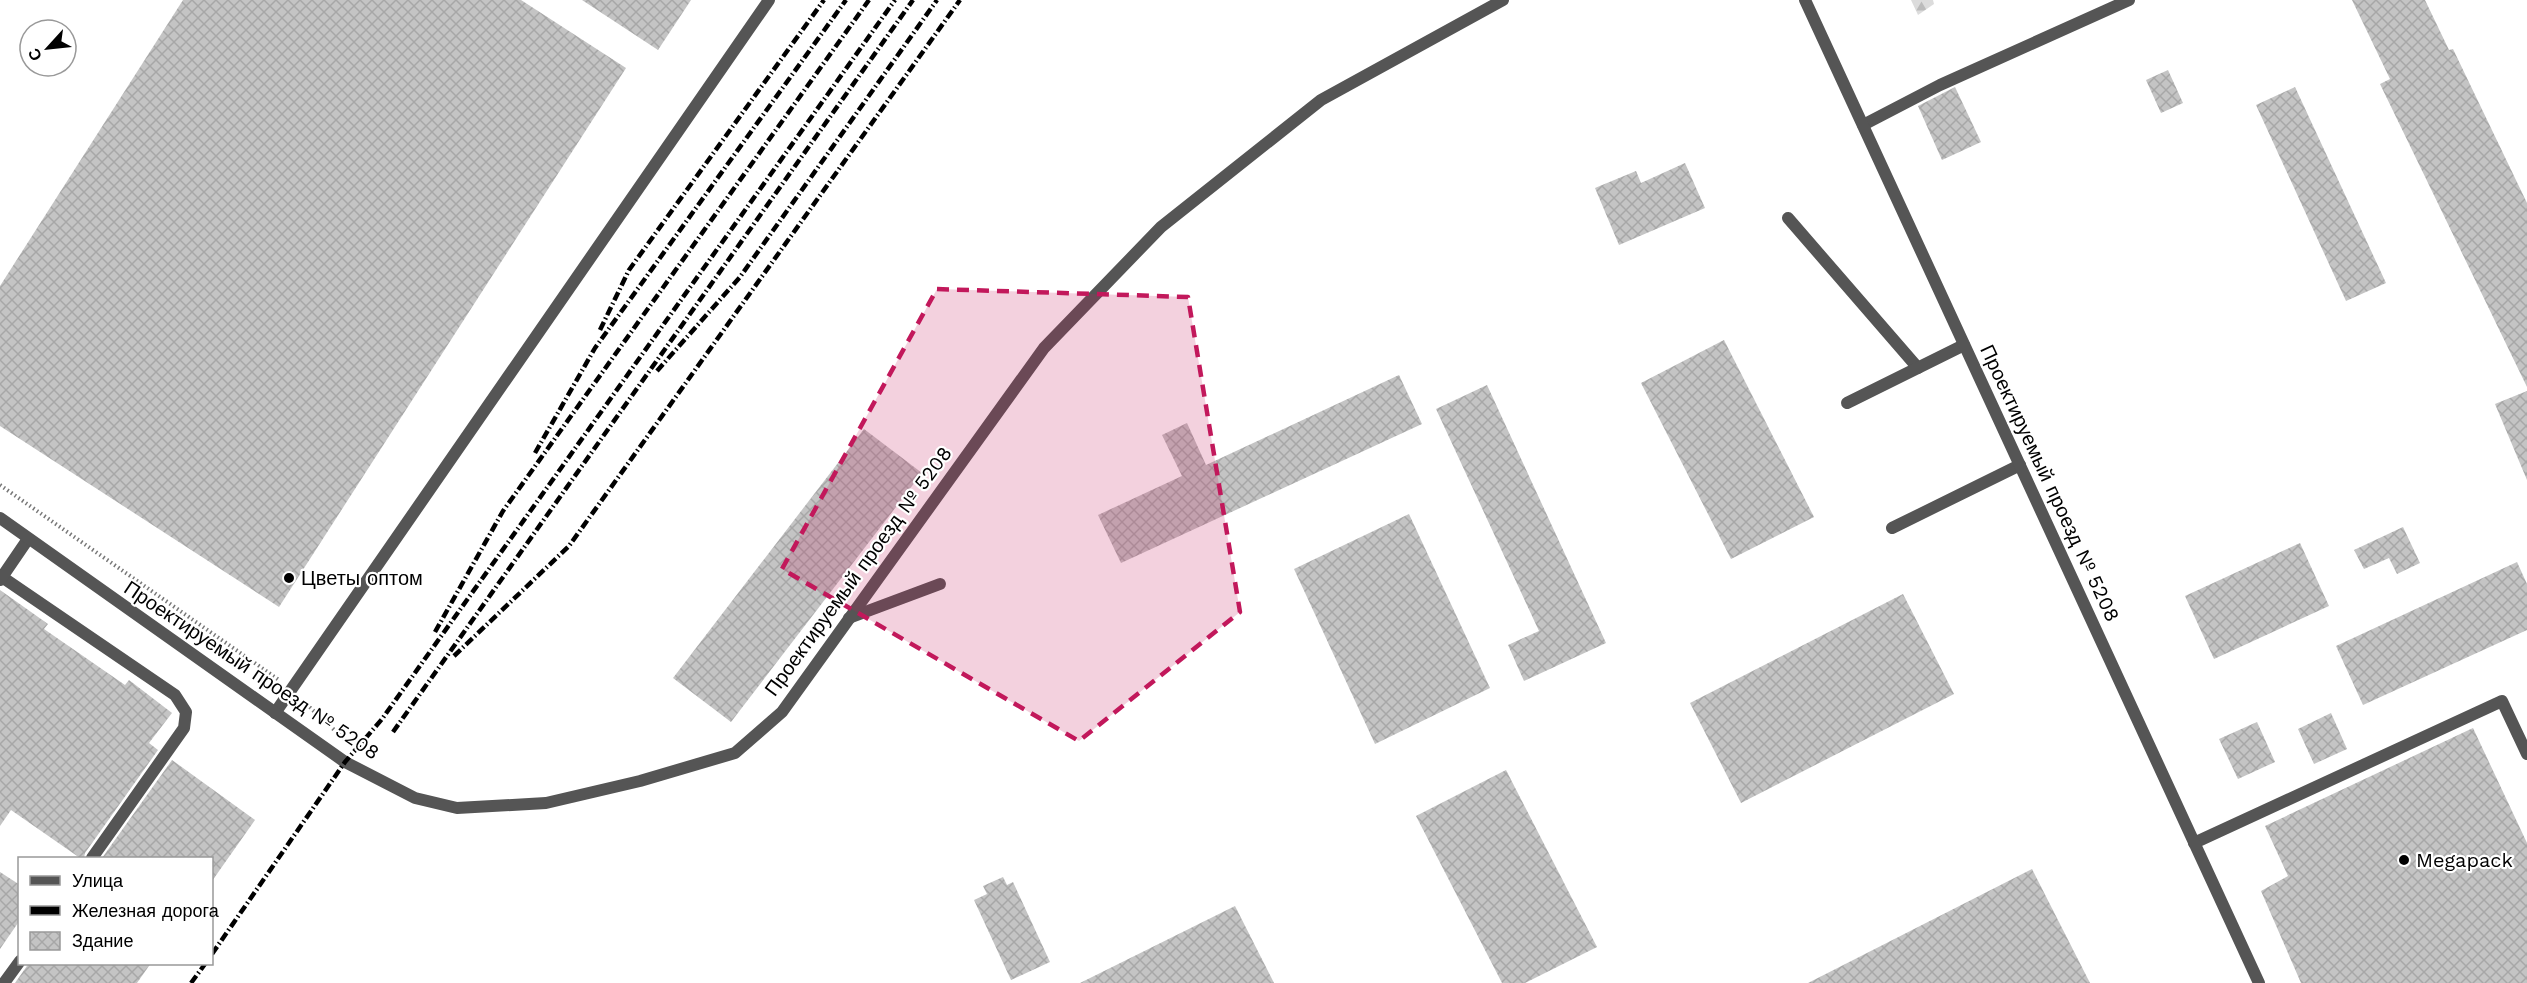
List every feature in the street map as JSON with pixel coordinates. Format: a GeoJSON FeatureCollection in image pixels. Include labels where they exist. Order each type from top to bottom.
{"type":"FeatureCollection","features":[{"type":"Feature","properties":{"kind":"street"},"geometry":{"type":"LineString","coordinates":[[275,713],[769,0]]}},
{"type":"Feature","properties":{"kind":"street","name":"Проектируемый проезд № 5208"},"geometry":{"type":"LineString","coordinates":[[0,518],[345,762],[415,798],[458,808],[546,803],[640,781],[735,753],[782,712],[1044,348],[1161,227],[1321,100],[1503,0]]}},
{"type":"Feature","properties":{"kind":"street","name":"Проектируемый проезд № 5208"},"geometry":{"type":"LineString","coordinates":[[1805,0],[2259,983]]}},
{"type":"Feature","properties":{"kind":"street"},"geometry":{"type":"LineString","coordinates":[[1863,125],[1940,85],[2129,0]]}},
{"type":"Feature","properties":{"kind":"street"},"geometry":{"type":"LineString","coordinates":[[1788,218],[1918,368]]}},
{"type":"Feature","properties":{"kind":"street"},"geometry":{"type":"LineString","coordinates":[[1846,403],[1964,345]]}},
{"type":"Feature","properties":{"kind":"street"},"geometry":{"type":"LineString","coordinates":[[1892,528],[2020,465]]}},
{"type":"Feature","properties":{"kind":"street"},"geometry":{"type":"LineString","coordinates":[[28,538],[1,578],[175,695],[186,712],[184,728],[93,857]]}},
{"type":"Feature","properties":{"kind":"street"},"geometry":{"type":"LineString","coordinates":[[849,618],[940,584]]}},
{"type":"Feature","properties":{"kind":"street"},"geometry":{"type":"LineString","coordinates":[[2194,843],[2502,701],[2527,754]]}},
{"type":"Feature","properties":{"kind":"street"},"geometry":{"type":"LineString","coordinates":[[4,983],[18,964]]}},
{"type":"Feature","properties":{"kind":"path"},"geometry":{"type":"LineString","coordinates":[[0,484],[291,690],[345,740]]}},
{"type":"Feature","properties":{"kind":"highlighted area"},"geometry":{"type":"Polygon","coordinates":[[[937,289],[1188,297],[1240,612],[1079,741],[782,569],[937,289]]]}},
{"type":"Feature","properties":{"kind":"green space"},"geometry":{"type":"Polygon","coordinates":[[[1911,0],[1933,0],[1934,4],[1918,15],[1911,0]]]}},
{"type":"Feature","properties":{"kind":"building"},"geometry":{"type":"Polygon","coordinates":[[[183,0],[521,0],[626,68],[279,607],[0,426],[0,286],[183,0]]]}},
{"type":"Feature","properties":{"kind":"building"},"geometry":{"type":"Polygon","coordinates":[[[582,0],[691,0],[658,50],[582,0]]]}},
{"type":"Feature","properties":{"kind":"building"},"geometry":{"type":"Polygon","coordinates":[[[2352,0],[2425,0],[2449,50],[2453,49],[2527,203],[2527,387],[2380,84],[2390,79],[2352,0]]]}},
{"type":"Feature","properties":{"kind":"building"},"geometry":{"type":"Polygon","coordinates":[[[2168,70],[2183,103],[2161,113],[2146,80],[2168,70]]]}},
{"type":"Feature","properties":{"kind":"building"},"geometry":{"type":"Polygon","coordinates":[[[1955,87],[1981,142],[1942,160],[1918,106],[1955,87]]]}},
{"type":"Feature","properties":{"kind":"building"},"geometry":{"type":"Polygon","coordinates":[[[2295,87],[2386,283],[2346,301],[2256,105],[2295,87]]]}},
{"type":"Feature","properties":{"kind":"building"},"geometry":{"type":"Polygon","coordinates":[[[1685,163],[1705,208],[1619,245],[1595,188],[1636,171],[1641,183],[1685,163]]]}},
{"type":"Feature","properties":{"kind":"building"},"geometry":{"type":"Polygon","coordinates":[[[1724,340],[1814,517],[1731,559],[1641,383],[1724,340]]]}},
{"type":"Feature","properties":{"kind":"building"},"geometry":{"type":"Polygon","coordinates":[[[1399,375],[1422,424],[1121,563],[1098,515],[1182,476],[1162,435],[1187,423],[1206,465],[1399,375]]]}},
{"type":"Feature","properties":{"kind":"building"},"geometry":{"type":"Polygon","coordinates":[[[1487,385],[1606,643],[1524,681],[1508,645],[1539,631],[1436,409],[1487,385]]]}},
{"type":"Feature","properties":{"kind":"building"},"geometry":{"type":"Polygon","coordinates":[[[2527,391],[2527,480],[2495,404],[2527,391]]]}},
{"type":"Feature","properties":{"kind":"building"},"geometry":{"type":"Polygon","coordinates":[[[864,429],[922,473],[731,722],[673,678],[864,429]]]}},
{"type":"Feature","properties":{"kind":"building"},"geometry":{"type":"Polygon","coordinates":[[[1409,514],[1490,688],[1375,744],[1294,569],[1409,514]]]}},
{"type":"Feature","properties":{"kind":"building"},"geometry":{"type":"Polygon","coordinates":[[[2403,527],[2420,563],[2397,574],[2389,558],[2364,569],[2354,550],[2403,527]]]}},
{"type":"Feature","properties":{"kind":"building"},"geometry":{"type":"Polygon","coordinates":[[[2300,543],[2329,606],[2214,659],[2185,596],[2300,543]]]}},
{"type":"Feature","properties":{"kind":"building"},"geometry":{"type":"Polygon","coordinates":[[[2517,562],[2527,584],[2527,630],[2363,705],[2336,646],[2517,562]]]}},
{"type":"Feature","properties":{"kind":"building"},"geometry":{"type":"Polygon","coordinates":[[[0,590],[48,624],[44,629],[125,685],[129,680],[172,713],[149,743],[158,750],[84,857],[79,857],[11,810],[0,826],[0,590]]]}},
{"type":"Feature","properties":{"kind":"building"},"geometry":{"type":"Polygon","coordinates":[[[1903,594],[1954,694],[1741,803],[1690,703],[1903,594]]]}},
{"type":"Feature","properties":{"kind":"building"},"geometry":{"type":"Polygon","coordinates":[[[2331,713],[2347,749],[2314,764],[2298,729],[2331,713]]]}},
{"type":"Feature","properties":{"kind":"building"},"geometry":{"type":"Polygon","coordinates":[[[2257,722],[2275,762],[2238,779],[2219,739],[2257,722]]]}},
{"type":"Feature","properties":{"kind":"building","name":"Megapack"},"geometry":{"type":"Polygon","coordinates":[[[2473,728],[2527,843],[2527,983],[2301,983],[2261,891],[2288,876],[2265,826],[2473,728]]]}},
{"type":"Feature","properties":{"kind":"building"},"geometry":{"type":"Polygon","coordinates":[[[172,760],[255,820],[213,880],[213,857],[103,857],[172,760]]]}},
{"type":"Feature","properties":{"kind":"building"},"geometry":{"type":"Polygon","coordinates":[[[1506,770],[1597,947],[1525,983],[1502,983],[1416,816],[1506,770]]]}},
{"type":"Feature","properties":{"kind":"building"},"geometry":{"type":"Polygon","coordinates":[[[2032,869],[2090,983],[1808,983],[2032,869]]]}},
{"type":"Feature","properties":{"kind":"building"},"geometry":{"type":"Polygon","coordinates":[[[0,872],[18,884],[18,923],[0,949],[0,872]]]}},
{"type":"Feature","properties":{"kind":"building"},"geometry":{"type":"Polygon","coordinates":[[[1003,877],[1007,885],[1013,882],[1050,962],[1011,980],[974,900],[987,894],[983,886],[1003,877]]]}},
{"type":"Feature","properties":{"kind":"building"},"geometry":{"type":"Polygon","coordinates":[[[1235,906],[1274,983],[1080,983],[1235,906]]]}},
{"type":"Feature","properties":{"kind":"building"},"geometry":{"type":"Polygon","coordinates":[[[28,965],[150,965],[137,983],[15,983],[28,965]]]}},
{"type":"Feature","properties":{"kind":"railway"},"geometry":{"type":"LineString","coordinates":[[600,330],[629,270],[824,0]]}},
{"type":"Feature","properties":{"kind":"railway"},"geometry":{"type":"LineString","coordinates":[[535,453],[595,348],[846,0]]}},
{"type":"Feature","properties":{"kind":"railway"},"geometry":{"type":"LineString","coordinates":[[435,632],[503,511],[869,0]]}},
{"type":"Feature","properties":{"kind":"railway"},"geometry":{"type":"LineString","coordinates":[[213,953],[345,762],[382,719],[895,0]]}},
{"type":"Feature","properties":{"kind":"railway"},"geometry":{"type":"LineString","coordinates":[[393,732],[913,0]]}},
{"type":"Feature","properties":{"kind":"railway"},"geometry":{"type":"LineString","coordinates":[[657,371],[740,277],[937,0]]}},
{"type":"Feature","properties":{"kind":"railway"},"geometry":{"type":"LineString","coordinates":[[454,656],[569,546],[960,0]]}},
{"type":"Feature","properties":{"kind":"railway"},"geometry":{"type":"LineString","coordinates":[[191,983],[204,965]]}},
{"type":"Feature","properties":{"kind":"place","name":"Цветы оптом"},"geometry":{"type":"Point","coordinates":[289,578]}},
{"type":"Feature","properties":{"kind":"place","name":"Megapack"},"geometry":{"type":"Point","coordinates":[2404,860]}}]}
